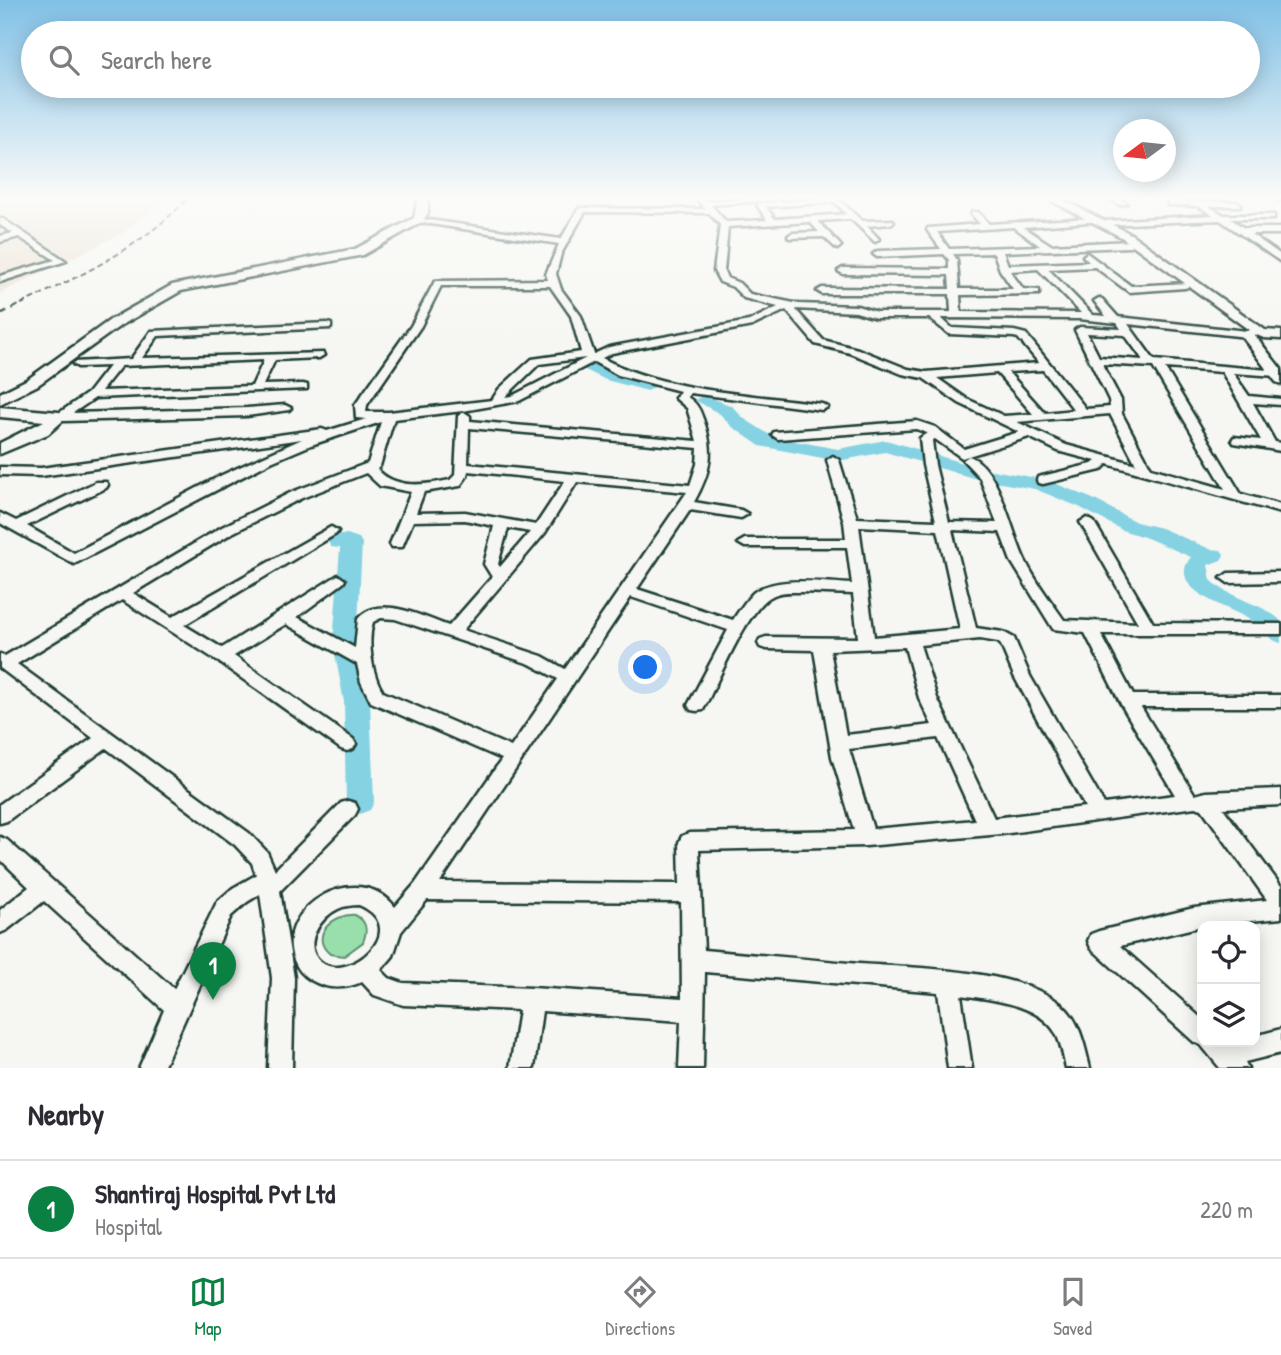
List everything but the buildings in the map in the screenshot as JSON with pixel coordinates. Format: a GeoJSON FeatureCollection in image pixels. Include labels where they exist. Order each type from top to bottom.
{"type":"FeatureCollection","features":[{"type":"Feature","properties":{"kind":"street"},"geometry":{"type":"LineString","coordinates":[[2,275],[62,261],[42,248]]}},
{"type":"Feature","properties":{"kind":"street"},"geometry":{"type":"LineString","coordinates":[[0,399],[33,382],[115,323],[177,288],[359,252],[367,248]]}},
{"type":"Feature","properties":{"kind":"street"},"geometry":{"type":"LineString","coordinates":[[561,248],[551,270],[553,283],[576,316],[591,356]]}},
{"type":"Feature","properties":{"kind":"street"},"geometry":{"type":"LineString","coordinates":[[722,248],[719,271],[723,280],[736,285],[747,296],[787,306],[857,309],[876,315],[1090,317],[1281,335]]}},
{"type":"Feature","properties":{"kind":"street"},"geometry":{"type":"LineString","coordinates":[[945,248],[954,272],[956,316]]}},
{"type":"Feature","properties":{"kind":"street"},"geometry":{"type":"LineString","coordinates":[[877,254],[1052,248]]}},
{"type":"Feature","properties":{"kind":"street"},"geometry":{"type":"LineString","coordinates":[[1134,248],[1256,334]]}},
{"type":"Feature","properties":{"kind":"street"},"geometry":{"type":"LineString","coordinates":[[1144,248],[1256,334],[1280,370]]}},
{"type":"Feature","properties":{"kind":"street"},"geometry":{"type":"LineString","coordinates":[[1265,248],[1281,259]]}},
{"type":"Feature","properties":{"kind":"street"},"geometry":{"type":"LineString","coordinates":[[998,250],[1004,268],[1020,292]]}},
{"type":"Feature","properties":{"kind":"street"},"geometry":{"type":"LineString","coordinates":[[1087,256],[1129,289],[1185,285]]}},
{"type":"Feature","properties":{"kind":"street"},"geometry":{"type":"LineString","coordinates":[[1004,268],[1097,264]]}},
{"type":"Feature","properties":{"kind":"street"},"geometry":{"type":"LineString","coordinates":[[1041,267],[1090,317]]}},
{"type":"Feature","properties":{"kind":"street"},"geometry":{"type":"LineString","coordinates":[[843,271],[954,272]]}},
{"type":"Feature","properties":{"kind":"street"},"geometry":{"type":"LineString","coordinates":[[553,283],[438,283],[416,326],[361,405],[360,415],[389,416],[463,408],[520,397],[591,356],[616,348],[687,338],[752,323],[787,306]]}},
{"type":"Feature","properties":{"kind":"street"},"geometry":{"type":"LineString","coordinates":[[822,291],[1036,292]]}},
{"type":"Feature","properties":{"kind":"street"},"geometry":{"type":"LineString","coordinates":[[1099,301],[1153,363],[1235,495]]}},
{"type":"Feature","properties":{"kind":"street"},"geometry":{"type":"LineString","coordinates":[[787,306],[819,342],[854,351],[906,372],[926,375],[1047,366]]}},
{"type":"Feature","properties":{"kind":"street"},"geometry":{"type":"LineString","coordinates":[[932,315],[949,331],[1014,334],[1022,337],[1082,412]]}},
{"type":"Feature","properties":{"kind":"street"},"geometry":{"type":"LineString","coordinates":[[134,362],[155,333],[327,326]]}},
{"type":"Feature","properties":{"kind":"street"},"geometry":{"type":"LineString","coordinates":[[1128,332],[1080,330],[1097,360],[1115,400],[1115,410],[1146,471]]}},
{"type":"Feature","properties":{"kind":"street"},"geometry":{"type":"LineString","coordinates":[[78,365],[319,355]]}},
{"type":"Feature","properties":{"kind":"street"},"geometry":{"type":"LineString","coordinates":[[496,402],[503,391],[536,361],[591,356],[622,373],[687,389],[822,407]]}},
{"type":"Feature","properties":{"kind":"street"},"geometry":{"type":"LineString","coordinates":[[256,389],[271,358]]}},
{"type":"Feature","properties":{"kind":"street"},"geometry":{"type":"LineString","coordinates":[[1097,360],[1280,370]]}},
{"type":"Feature","properties":{"kind":"street"},"geometry":{"type":"LineString","coordinates":[[0,449],[42,430],[92,395],[117,363]]}},
{"type":"Feature","properties":{"kind":"street"},"geometry":{"type":"LineString","coordinates":[[999,369],[1041,415]]}},
{"type":"Feature","properties":{"kind":"street"},"geometry":{"type":"LineString","coordinates":[[1225,369],[1276,446]]}},
{"type":"Feature","properties":{"kind":"street"},"geometry":{"type":"LineString","coordinates":[[926,375],[962,401],[1073,452],[1281,509]]}},
{"type":"Feature","properties":{"kind":"street"},"geometry":{"type":"LineString","coordinates":[[92,395],[303,387]]}},
{"type":"Feature","properties":{"kind":"street"},"geometry":{"type":"LineString","coordinates":[[391,928],[389,915],[383,905],[373,898],[345,896],[331,902],[314,915],[302,936],[301,950],[314,972],[327,977],[352,975],[365,969],[384,951],[391,928],[422,891],[695,489],[705,445],[695,408],[681,398],[687,389]]}},
{"type":"Feature","properties":{"kind":"street"},"geometry":{"type":"LineString","coordinates":[[1245,398],[1281,402]]}},
{"type":"Feature","properties":{"kind":"street"},"geometry":{"type":"LineString","coordinates":[[0,412],[59,418],[235,413],[285,408]]}},
{"type":"Feature","properties":{"kind":"street"},"geometry":{"type":"LineString","coordinates":[[368,467],[386,484],[419,486],[455,483],[461,476],[462,467],[463,408]]}},
{"type":"Feature","properties":{"kind":"street"},"geometry":{"type":"LineString","coordinates":[[1001,420],[1115,410]]}},
{"type":"Feature","properties":{"kind":"street"},"geometry":{"type":"LineString","coordinates":[[0,517],[74,559],[218,482],[327,434],[389,416]]}},
{"type":"Feature","properties":{"kind":"street"},"geometry":{"type":"LineString","coordinates":[[280,1068],[283,978],[269,883],[260,858],[242,839],[2,661],[259,513],[314,487],[374,466],[389,416]]}},
{"type":"Feature","properties":{"kind":"street"},"geometry":{"type":"LineString","coordinates":[[464,424],[705,445]]}},
{"type":"Feature","properties":{"kind":"street"},"geometry":{"type":"LineString","coordinates":[[778,435],[922,426],[936,433],[962,454],[1030,433]]}},
{"type":"Feature","properties":{"kind":"street"},"geometry":{"type":"LineString","coordinates":[[0,471],[41,472],[317,431],[327,434]]}},
{"type":"Feature","properties":{"kind":"street"},"geometry":{"type":"LineString","coordinates":[[936,433],[926,440],[970,636]]}},
{"type":"Feature","properties":{"kind":"street"},"geometry":{"type":"LineString","coordinates":[[1238,440],[1276,446]]}},
{"type":"Feature","properties":{"kind":"street"},"geometry":{"type":"LineString","coordinates":[[833,460],[851,522],[867,643]]}},
{"type":"Feature","properties":{"kind":"street"},"geometry":{"type":"LineString","coordinates":[[970,460],[983,474],[1018,561],[1055,623],[1066,627],[1090,628],[1273,629]]}},
{"type":"Feature","properties":{"kind":"street"},"geometry":{"type":"LineString","coordinates":[[1043,480],[1093,468],[1105,460]]}},
{"type":"Feature","properties":{"kind":"street"},"geometry":{"type":"LineString","coordinates":[[462,467],[695,489]]}},
{"type":"Feature","properties":{"kind":"street"},"geometry":{"type":"LineString","coordinates":[[453,632],[540,530],[574,477]]}},
{"type":"Feature","properties":{"kind":"street"},"geometry":{"type":"LineString","coordinates":[[16,526],[101,485]]}},
{"type":"Feature","properties":{"kind":"street"},"geometry":{"type":"LineString","coordinates":[[397,544],[419,486]]}},
{"type":"Feature","properties":{"kind":"street"},"geometry":{"type":"LineString","coordinates":[[686,505],[741,514]]}},
{"type":"Feature","properties":{"kind":"street"},"geometry":{"type":"LineString","coordinates":[[408,517],[465,516],[540,530]]}},
{"type":"Feature","properties":{"kind":"street"},"geometry":{"type":"LineString","coordinates":[[851,522],[1004,528]]}},
{"type":"Feature","properties":{"kind":"street"},"geometry":{"type":"LineString","coordinates":[[1087,522],[1149,627]]}},
{"type":"Feature","properties":{"kind":"street"},"geometry":{"type":"LineString","coordinates":[[499,576],[491,564],[502,523]]}},
{"type":"Feature","properties":{"kind":"street"},"geometry":{"type":"LineString","coordinates":[[173,624],[331,531]]}},
{"type":"Feature","properties":{"kind":"street"},"geometry":{"type":"LineString","coordinates":[[745,543],[854,543]]}},
{"type":"Feature","properties":{"kind":"street"},"geometry":{"type":"LineString","coordinates":[[1228,578],[1281,577]]}},
{"type":"Feature","properties":{"kind":"street"},"geometry":{"type":"LineString","coordinates":[[222,656],[286,617],[338,580]]}},
{"type":"Feature","properties":{"kind":"street"},"geometry":{"type":"LineString","coordinates":[[697,705],[709,687],[737,627],[754,601],[767,591],[783,588],[861,589]]}},
{"type":"Feature","properties":{"kind":"street"},"geometry":{"type":"LineString","coordinates":[[628,591],[737,627]]}},
{"type":"Feature","properties":{"kind":"street"},"geometry":{"type":"LineString","coordinates":[[122,593],[222,656],[348,744]]}},
{"type":"Feature","properties":{"kind":"street"},"geometry":{"type":"LineString","coordinates":[[353,655],[366,619],[374,613],[391,612],[536,660],[569,678]]}},
{"type":"Feature","properties":{"kind":"street"},"geometry":{"type":"LineString","coordinates":[[286,617],[353,655],[371,688],[382,700],[513,756]]}},
{"type":"Feature","properties":{"kind":"street"},"geometry":{"type":"LineString","coordinates":[[1090,628],[1128,701],[1197,801],[1281,906]]}},
{"type":"Feature","properties":{"kind":"street"},"geometry":{"type":"LineString","coordinates":[[766,643],[867,643],[911,641],[928,637],[999,636],[1008,642],[1022,676],[1099,814]]}},
{"type":"Feature","properties":{"kind":"street"},"geometry":{"type":"LineString","coordinates":[[911,641],[922,683],[988,827]]}},
{"type":"Feature","properties":{"kind":"street"},"geometry":{"type":"LineString","coordinates":[[821,644],[845,774],[866,838]]}},
{"type":"Feature","properties":{"kind":"street"},"geometry":{"type":"LineString","coordinates":[[1128,701],[1281,701]]}},
{"type":"Feature","properties":{"kind":"street"},"geometry":{"type":"LineString","coordinates":[[839,743],[943,731]]}},
{"type":"Feature","properties":{"kind":"street"},"geometry":{"type":"LineString","coordinates":[[0,815],[107,738]]}},
{"type":"Feature","properties":{"kind":"street"},"geometry":{"type":"LineString","coordinates":[[691,1068],[694,960],[689,842],[866,838],[988,827],[1197,801],[1281,797]]}},
{"type":"Feature","properties":{"kind":"street"},"geometry":{"type":"LineString","coordinates":[[151,1068],[224,909],[240,895],[269,883],[348,809]]}},
{"type":"Feature","properties":{"kind":"street"},"geometry":{"type":"LineString","coordinates":[[0,846],[177,1007]]}},
{"type":"Feature","properties":{"kind":"street"},"geometry":{"type":"LineString","coordinates":[[0,923],[44,888]]}},
{"type":"Feature","properties":{"kind":"street"},"geometry":{"type":"LineString","coordinates":[[422,891],[691,893]]}},
{"type":"Feature","properties":{"kind":"street"},"geometry":{"type":"LineString","coordinates":[[1197,1029],[1099,941],[1184,919],[1281,906]]}},
{"type":"Feature","properties":{"kind":"street"},"geometry":{"type":"LineString","coordinates":[[694,960],[948,983],[1044,1005],[1054,1012],[1066,1029],[1078,1068]]}},
{"type":"Feature","properties":{"kind":"street"},"geometry":{"type":"LineString","coordinates":[[283,978],[306,962]]}},
{"type":"Feature","properties":{"kind":"street"},"geometry":{"type":"LineString","coordinates":[[365,969],[382,987],[403,994],[692,1010]]}},
{"type":"Feature","properties":{"kind":"street"},"geometry":{"type":"LineString","coordinates":[[948,983],[960,1068]]}},
{"type":"Feature","properties":{"kind":"street"},"geometry":{"type":"LineString","coordinates":[[522,1068],[531,999]]}},
{"type":"Feature","properties":{"kind":"street"},"geometry":{"type":"LineString","coordinates":[[1224,1055],[1281,1041]]}},
{"type":"Feature","properties":{"kind":"shaded area"},"geometry":{"type":"Polygon","coordinates":[[[0,248],[93,248],[0,293],[0,248]]]}},
{"type":"Feature","properties":{"kind":"green space"},"geometry":{"type":"Polygon","coordinates":[[[355,915],[365,926],[363,942],[344,956],[330,954],[322,940],[326,927],[339,918],[355,915]]]}},
{"type":"Feature","properties":{"kind":"waterway"},"geometry":{"type":"LineString","coordinates":[[587,365],[612,376],[648,386]]}},
{"type":"Feature","properties":{"kind":"waterway"},"geometry":{"type":"LineString","coordinates":[[704,400],[726,410],[737,422],[767,442],[838,455],[886,446],[920,456]]}},
{"type":"Feature","properties":{"kind":"waterway"},"geometry":{"type":"LineString","coordinates":[[936,461],[973,472],[1040,484],[1086,503],[1129,526],[1154,533],[1208,556]]}},
{"type":"Feature","properties":{"kind":"waterway"},"geometry":{"type":"LineString","coordinates":[[339,542],[351,543],[345,643],[357,702],[360,802]]}},
{"type":"Feature","properties":{"kind":"waterway"},"geometry":{"type":"LineString","coordinates":[[1208,556],[1213,555]]}},
{"type":"Feature","properties":{"kind":"waterway"},"geometry":{"type":"LineString","coordinates":[[1208,556],[1197,563],[1197,574],[1201,583],[1217,596],[1256,613],[1281,635]]}},
{"type":"Feature","properties":{"kind":"railway"},"geometry":{"type":"LineString","coordinates":[[21,304],[128,248]]}},
{"type":"Feature","properties":{"kind":"railway"},"geometry":{"type":"LineString","coordinates":[[0,314],[25,302]]}},
{"type":"Feature","properties":{"kind":"place","name":"Shantiraj Hospital Pvt Ltd"},"geometry":{"type":"Point","coordinates":[213,1000]}}]}
